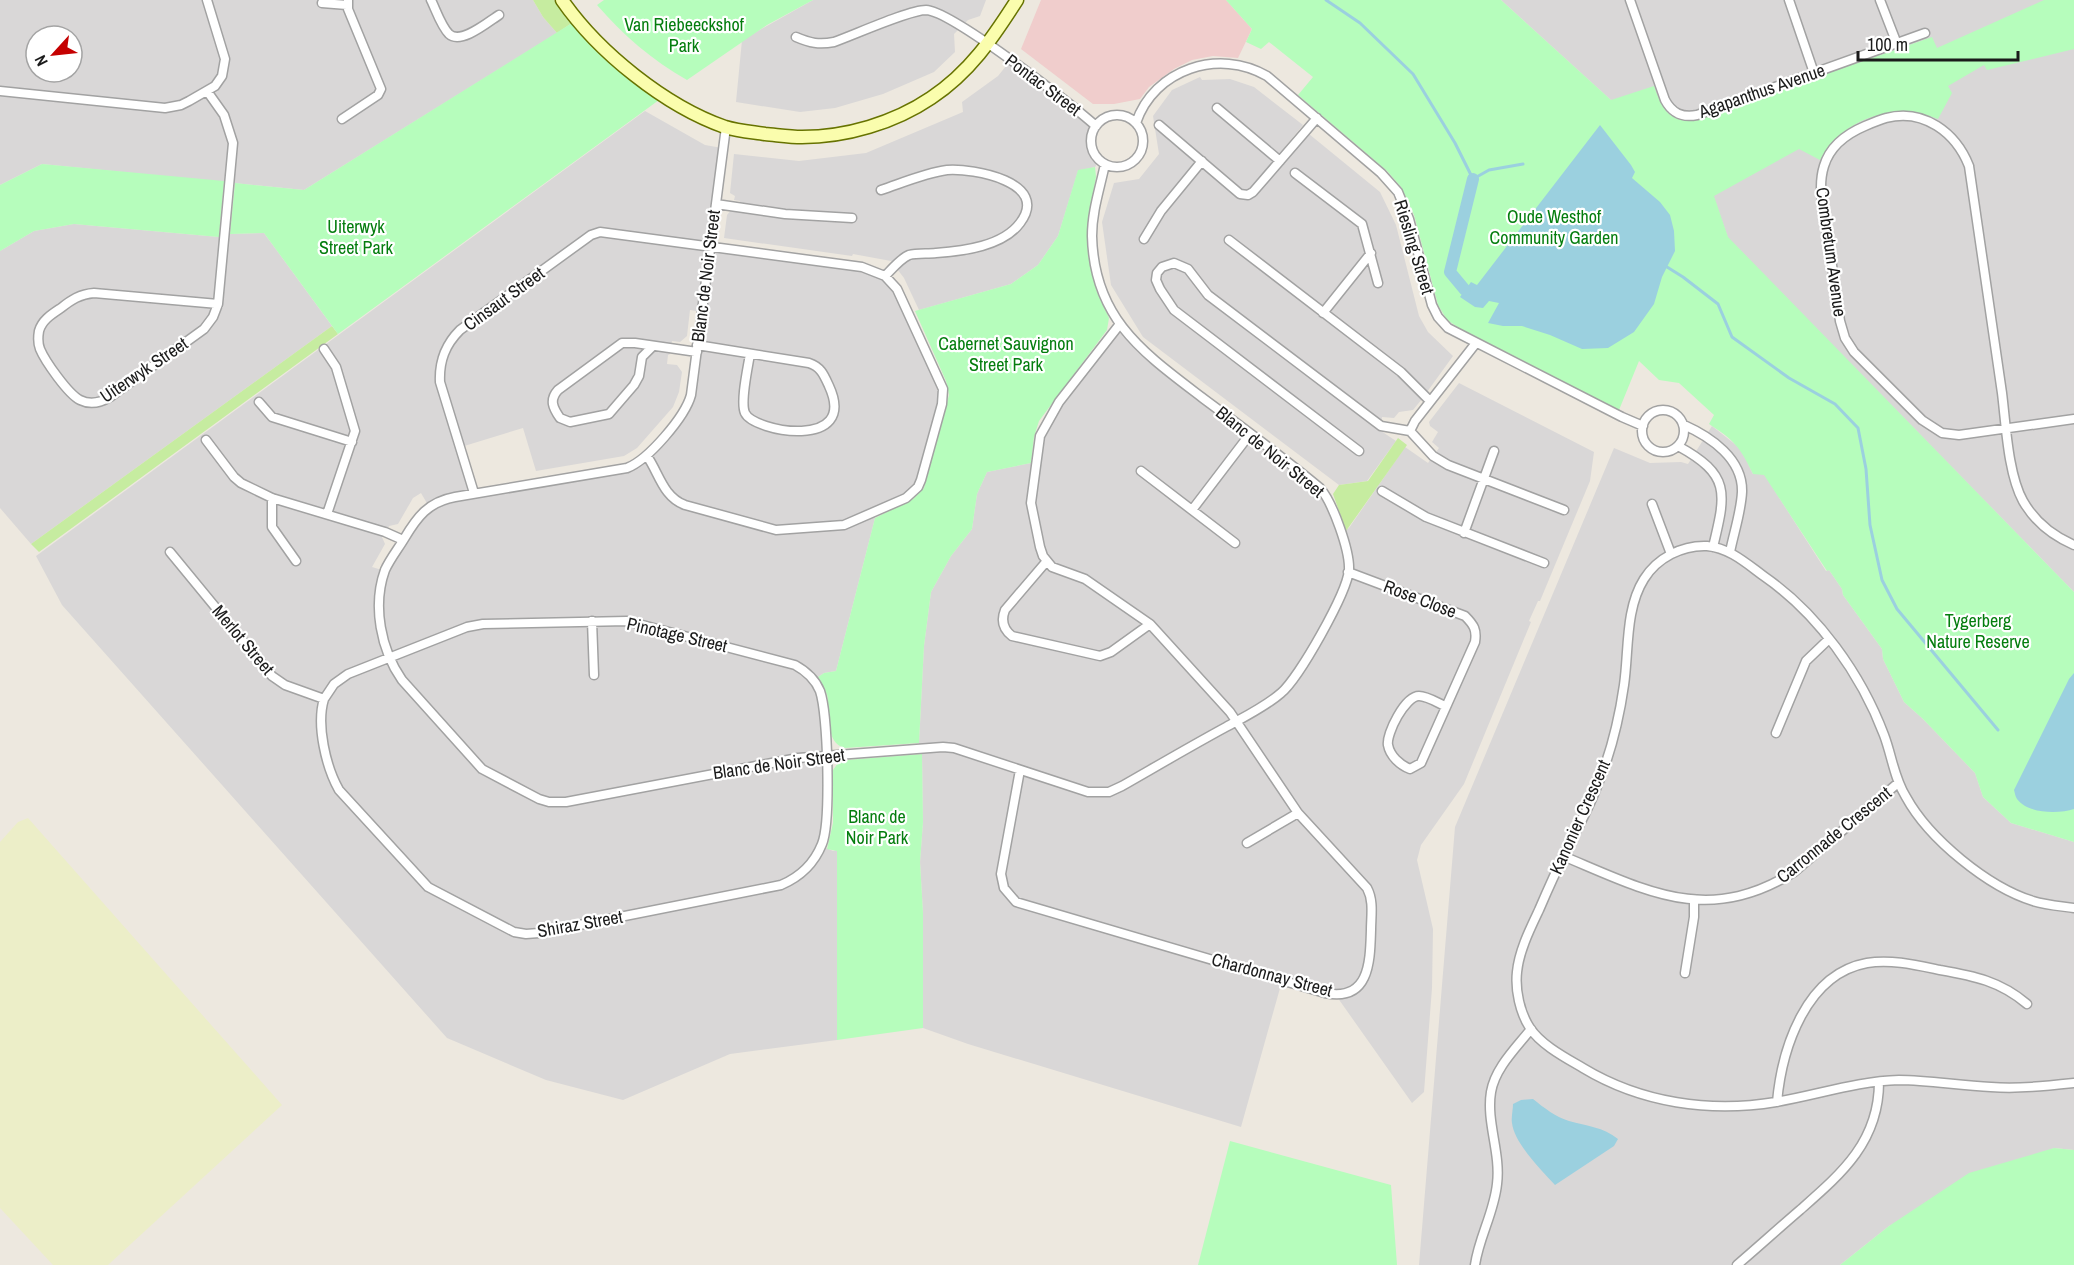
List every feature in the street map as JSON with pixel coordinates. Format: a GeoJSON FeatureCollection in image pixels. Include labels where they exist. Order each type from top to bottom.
{"type":"FeatureCollection","features":[{"type":"Feature","properties":{"kind":"street"},"geometry":{"type":"LineString","coordinates":[[0,91],[165,108],[181,105],[219,82],[225,65],[207,0]]}},
{"type":"Feature","properties":{"kind":"street"},"geometry":{"type":"LineString","coordinates":[[431,0],[447,32],[454,37],[464,37],[499,15]]}},
{"type":"Feature","properties":{"kind":"street"},"geometry":{"type":"LineString","coordinates":[[562,0],[593,38],[666,98],[726,127],[745,132],[800,137],[835,135],[876,125],[931,99],[962,74],[989,44],[1017,0]]}},
{"type":"Feature","properties":{"kind":"street","name":"Agapanthus Avenue"},"geometry":{"type":"LineString","coordinates":[[1630,0],[1665,100],[1670,108],[1679,114],[1696,115],[1925,33]]}},
{"type":"Feature","properties":{"kind":"street"},"geometry":{"type":"LineString","coordinates":[[1789,0],[1814,73]]}},
{"type":"Feature","properties":{"kind":"street"},"geometry":{"type":"LineString","coordinates":[[1880,0],[1897,44]]}},
{"type":"Feature","properties":{"kind":"street"},"geometry":{"type":"LineString","coordinates":[[322,3],[347,2],[381,89],[378,95],[342,119]]}},
{"type":"Feature","properties":{"kind":"street","name":"Pontac Street"},"geometry":{"type":"LineString","coordinates":[[796,37],[810,43],[834,42],[910,14],[926,10],[934,11],[989,44],[1096,126]]}},
{"type":"Feature","properties":{"kind":"street","name":"Riesling Street"},"geometry":{"type":"LineString","coordinates":[[1136,123],[1140,112],[1159,87],[1196,66],[1218,63],[1242,66],[1260,72],[1275,82],[1382,173],[1398,192],[1406,209],[1434,311],[1448,328],[1643,426]]}},
{"type":"Feature","properties":{"kind":"street","name":"Uiterwyk Street"},"geometry":{"type":"LineString","coordinates":[[207,91],[224,115],[233,143],[218,304],[213,317],[204,329],[110,397],[99,402],[86,402],[70,393],[44,357],[38,344],[39,332],[45,320],[82,295],[94,293],[218,304]]}},
{"type":"Feature","properties":{"kind":"street"},"geometry":{"type":"LineString","coordinates":[[1217,108],[1280,161]]}},
{"type":"Feature","properties":{"kind":"street"},"geometry":{"type":"LineString","coordinates":[[1115,115],[1123,116],[1136,123],[1143,142],[1136,159],[1124,166],[1105,164],[1096,156],[1092,144],[1096,126],[1101,121],[1115,115]]}},
{"type":"Feature","properties":{"kind":"street","name":"Combretum Avenue"},"geometry":{"type":"LineString","coordinates":[[2007,429],[1959,435],[1950,435],[1934,429],[1922,420],[1854,352],[1845,338],[1840,321],[1821,185],[1823,168],[1830,153],[1853,131],[1885,118],[1902,116],[1920,118],[1946,132],[1965,156],[1969,166],[2015,479],[2023,501],[2045,528],[2074,546]]}},
{"type":"Feature","properties":{"kind":"street"},"geometry":{"type":"LineString","coordinates":[[1159,125],[1240,194],[1245,195],[1253,192],[1317,118]]}},
{"type":"Feature","properties":{"kind":"street","name":"Blanc de Noir Street"},"geometry":{"type":"LineString","coordinates":[[726,127],[691,395],[686,409],[647,456],[633,466],[440,500],[429,506],[417,518],[384,573],[379,602],[380,624],[397,673],[482,769],[530,796],[549,802],[566,802],[780,761],[827,755],[943,747],[954,748],[1088,792],[1109,792],[1275,698],[1294,679],[1344,588],[1348,572],[1347,552],[1333,508],[1326,494],[1314,483],[1148,356],[1120,324],[1102,288],[1093,248],[1095,207],[1105,164]]}},
{"type":"Feature","properties":{"kind":"street"},"geometry":{"type":"LineString","coordinates":[[1144,239],[1161,211],[1202,161]]}},
{"type":"Feature","properties":{"kind":"street"},"geometry":{"type":"LineString","coordinates":[[647,456],[668,494],[676,501],[776,530],[849,524],[906,498],[918,487],[942,404],[943,389],[902,296],[885,276],[908,255],[959,251],[1008,235],[1020,223],[1026,212],[1027,200],[1014,184],[1005,179],[961,170],[936,172],[881,190]]}},
{"type":"Feature","properties":{"kind":"street"},"geometry":{"type":"LineString","coordinates":[[1295,173],[1360,221],[1365,230],[1378,283]]}},
{"type":"Feature","properties":{"kind":"street"},"geometry":{"type":"LineString","coordinates":[[716,204],[785,214],[852,218]]}},
{"type":"Feature","properties":{"kind":"street","name":"Cinsaut Street"},"geometry":{"type":"LineString","coordinates":[[474,493],[440,382],[442,356],[454,336],[596,233],[610,232],[862,267],[885,276]]}},
{"type":"Feature","properties":{"kind":"street"},"geometry":{"type":"LineString","coordinates":[[1229,240],[1401,372],[1430,401]]}},
{"type":"Feature","properties":{"kind":"street"},"geometry":{"type":"LineString","coordinates":[[1323,313],[1371,253]]}},
{"type":"Feature","properties":{"kind":"street"},"geometry":{"type":"LineString","coordinates":[[1359,451],[1174,310],[1157,283],[1157,273],[1162,267],[1174,263],[1184,266],[1208,295],[1381,426],[1410,431],[1433,456],[1441,461],[1564,510]]}},
{"type":"Feature","properties":{"kind":"street"},"geometry":{"type":"LineString","coordinates":[[1120,324],[1059,402],[1040,436],[1031,503],[1040,547],[1046,562],[1005,610],[1004,626],[1012,636],[1100,656],[1111,652],[1150,624]]}},
{"type":"Feature","properties":{"kind":"street"},"geometry":{"type":"LineString","coordinates":[[653,346],[642,357],[639,376],[634,385],[609,414],[570,422],[560,418],[552,403],[553,395],[622,344],[628,342],[750,354],[809,363],[818,367],[823,373],[834,397],[834,411],[830,420],[817,429],[794,431],[748,418],[743,405],[750,354]]}},
{"type":"Feature","properties":{"kind":"street"},"geometry":{"type":"LineString","coordinates":[[1410,431],[1430,401],[1476,343]]}},
{"type":"Feature","properties":{"kind":"street"},"geometry":{"type":"LineString","coordinates":[[324,349],[336,367],[355,431],[327,514]]}},
{"type":"Feature","properties":{"kind":"street"},"geometry":{"type":"LineString","coordinates":[[259,402],[272,417],[352,442]]}},
{"type":"Feature","properties":{"kind":"street"},"geometry":{"type":"LineString","coordinates":[[1684,425],[1684,437],[1678,446],[1668,452],[1653,449],[1645,441],[1643,426],[1650,414],[1663,409],[1677,414],[1684,425],[1701,433],[1731,459],[1740,477],[1741,498],[1731,552]]}},
{"type":"Feature","properties":{"kind":"street"},"geometry":{"type":"LineString","coordinates":[[2007,429],[2074,418]]}},
{"type":"Feature","properties":{"kind":"street"},"geometry":{"type":"LineString","coordinates":[[1192,510],[1250,434]]}},
{"type":"Feature","properties":{"kind":"street"},"geometry":{"type":"LineString","coordinates":[[206,440],[241,483],[273,498],[385,532],[403,540]]}},
{"type":"Feature","properties":{"kind":"street"},"geometry":{"type":"LineString","coordinates":[[1678,446],[1704,462],[1714,472],[1720,483],[1723,501],[1713,547]]}},
{"type":"Feature","properties":{"kind":"street"},"geometry":{"type":"LineString","coordinates":[[1464,533],[1494,451]]}},
{"type":"Feature","properties":{"kind":"street"},"geometry":{"type":"LineString","coordinates":[[1141,471],[1235,543]]}},
{"type":"Feature","properties":{"kind":"street"},"geometry":{"type":"LineString","coordinates":[[1382,491],[1426,517],[1544,563]]}},
{"type":"Feature","properties":{"kind":"street"},"geometry":{"type":"LineString","coordinates":[[273,498],[272,527],[296,561]]}},
{"type":"Feature","properties":{"kind":"street"},"geometry":{"type":"LineString","coordinates":[[1653,504],[1671,554]]}},
{"type":"Feature","properties":{"kind":"street","name":"Kanonier Crescent"},"geometry":{"type":"LineString","coordinates":[[2074,908],[2030,900],[2010,892],[1973,868],[1923,822],[1898,783],[1884,735],[1869,702],[1852,671],[1829,639],[1779,586],[1731,552],[1713,547],[1695,547],[1671,554],[1652,568],[1642,581],[1634,599],[1624,686],[1615,730],[1595,792],[1528,934],[1517,972],[1519,1000],[1531,1029],[1544,1041],[1599,1078],[1631,1091],[1672,1102],[1740,1107],[1879,1082],[1920,1081],[1991,1087],[2074,1083]]}},
{"type":"Feature","properties":{"kind":"street","name":"Merlot Street"},"geometry":{"type":"LineString","coordinates":[[170,552],[272,676],[285,685],[324,699]]}},
{"type":"Feature","properties":{"kind":"street","name":"Chardonnay Street"},"geometry":{"type":"LineString","coordinates":[[1020,770],[1001,874],[1007,893],[1016,902],[1325,993],[1343,993],[1360,984],[1369,967],[1371,898],[1363,884],[1298,813],[1230,712],[1150,624],[1085,579],[1052,567],[1046,562]]}},
{"type":"Feature","properties":{"kind":"street","name":"Rose Close"},"geometry":{"type":"LineString","coordinates":[[1348,572],[1465,616],[1474,625],[1475,642],[1421,764],[1410,769],[1402,766],[1392,754],[1388,736],[1405,704],[1410,699],[1419,696],[1445,706]]}},
{"type":"Feature","properties":{"kind":"street"},"geometry":{"type":"LineString","coordinates":[[592,621],[594,675]]}},
{"type":"Feature","properties":{"kind":"street","name":"Pinotage Street"},"geometry":{"type":"LineString","coordinates":[[390,657],[474,625],[592,621],[636,622],[788,662],[801,669],[812,678],[820,693],[827,755]]}},
{"type":"Feature","properties":{"kind":"street"},"geometry":{"type":"LineString","coordinates":[[1776,733],[1806,661],[1829,639]]}},
{"type":"Feature","properties":{"kind":"street"},"geometry":{"type":"LineString","coordinates":[[324,699],[340,678],[390,657]]}},
{"type":"Feature","properties":{"kind":"street","name":"Shiraz Street"},"geometry":{"type":"LineString","coordinates":[[324,699],[320,723],[331,774],[339,790],[428,887],[509,930],[526,934],[771,889],[790,881],[814,860],[826,833],[827,755]]}},
{"type":"Feature","properties":{"kind":"street","name":"Carronnade Crescent"},"geometry":{"type":"LineString","coordinates":[[1563,856],[1628,884],[1663,894],[1694,901],[1731,898],[1776,883],[1794,872],[1898,783]]}},
{"type":"Feature","properties":{"kind":"street"},"geometry":{"type":"LineString","coordinates":[[1247,843],[1298,813]]}},
{"type":"Feature","properties":{"kind":"street"},"geometry":{"type":"LineString","coordinates":[[1685,973],[1693,927],[1694,901]]}},
{"type":"Feature","properties":{"kind":"street"},"geometry":{"type":"LineString","coordinates":[[1777,1102],[1779,1079],[1804,1013],[1824,984],[1836,974],[1854,966],[1888,962],[1966,974],[1992,981],[2012,990],[2027,1004]]}},
{"type":"Feature","properties":{"kind":"street"},"geometry":{"type":"LineString","coordinates":[[1475,1265],[1497,1187],[1498,1154],[1491,1109],[1491,1092],[1501,1068],[1531,1029]]}},
{"type":"Feature","properties":{"kind":"street"},"geometry":{"type":"LineString","coordinates":[[1737,1265],[1834,1180],[1855,1157],[1873,1120],[1879,1097],[1879,1082]]}},
{"type":"Feature","properties":{"kind":"shaded area"},"geometry":{"type":"Polygon","coordinates":[[[0,0],[533,0],[543,17],[557,33],[304,190],[42,164],[0,185],[0,0]]]}},
{"type":"Feature","properties":{"kind":"shaded area"},"geometry":{"type":"Polygon","coordinates":[[[813,0],[986,0],[980,16],[968,20],[954,34],[955,52],[934,72],[883,94],[835,108],[800,112],[736,102],[742,40],[813,0]]]}},
{"type":"Feature","properties":{"kind":"shaded area"},"geometry":{"type":"Polygon","coordinates":[[[1041,0],[1226,0],[1252,29],[1238,58],[1213,56],[1192,60],[1174,69],[1149,87],[1140,99],[1114,104],[1093,104],[1021,49],[1041,0]]]}},
{"type":"Feature","properties":{"kind":"shaded area"},"geometry":{"type":"Polygon","coordinates":[[[1501,0],[2074,0],[2074,592],[1728,238],[1712,192],[1501,0]]]}},
{"type":"Feature","properties":{"kind":"shaded area"},"geometry":{"type":"Polygon","coordinates":[[[1010,61],[1096,126],[1091,144],[1100,160],[1095,167],[1078,171],[1058,236],[1038,265],[1011,284],[919,310],[904,278],[891,261],[724,238],[727,215],[732,209],[738,210],[740,201],[734,200],[735,196],[730,193],[734,154],[799,161],[866,153],[963,112],[962,102],[998,76],[1010,61]]]}},
{"type":"Feature","properties":{"kind":"shaded area"},"geometry":{"type":"Polygon","coordinates":[[[1200,77],[1202,80],[1230,79],[1254,87],[1303,125],[1284,148],[1290,154],[1309,134],[1380,192],[1396,225],[1419,316],[1428,332],[1453,356],[1427,392],[1421,387],[1416,393],[1422,399],[1413,410],[1399,412],[1394,418],[1382,417],[1381,431],[1396,441],[1367,481],[1339,485],[1143,337],[1111,285],[1102,222],[1114,183],[1139,179],[1159,154],[1153,116],[1172,90],[1200,77]]]}},
{"type":"Feature","properties":{"kind":"shaded area"},"geometry":{"type":"Polygon","coordinates":[[[645,111],[705,145],[722,148],[710,246],[862,268],[891,282],[942,389],[916,489],[873,513],[875,518],[836,671],[824,673],[814,680],[819,687],[827,756],[822,846],[833,851],[837,850],[837,1040],[730,1054],[623,1100],[546,1080],[447,1038],[62,605],[36,556],[645,111]],[[690,310],[687,336],[680,342],[672,341],[668,355],[667,364],[677,365],[682,372],[679,392],[673,407],[637,448],[624,456],[536,471],[523,428],[461,447],[474,493],[637,462],[685,410],[701,312],[690,310]],[[421,493],[413,498],[398,524],[389,526],[382,537],[385,544],[372,567],[385,571],[428,505],[421,493]]]}},
{"type":"Feature","properties":{"kind":"shaded area"},"geometry":{"type":"Polygon","coordinates":[[[74,224],[219,237],[230,234],[264,233],[332,326],[31,544],[0,508],[0,251],[34,231],[74,224]]]}},
{"type":"Feature","properties":{"kind":"shaded area"},"geometry":{"type":"Polygon","coordinates":[[[1120,324],[1128,335],[1315,483],[1341,533],[1349,528],[1405,447],[1428,463],[1439,448],[1432,442],[1438,432],[1430,426],[1429,422],[1459,383],[1594,452],[1590,481],[1540,601],[1529,621],[1531,622],[1464,784],[1421,845],[1417,860],[1433,929],[1432,988],[1424,1092],[1412,1103],[1335,994],[1282,981],[1241,1127],[968,1044],[923,1028],[923,913],[920,862],[923,822],[922,754],[919,743],[924,646],[931,592],[951,556],[972,529],[977,494],[987,472],[1036,462],[1046,423],[1120,324]]]}},
{"type":"Feature","properties":{"kind":"shaded area"},"geometry":{"type":"Polygon","coordinates":[[[1712,426],[1741,449],[1753,474],[1764,474],[1826,571],[1829,570],[1842,589],[1843,595],[1882,649],[1883,659],[1904,702],[1975,773],[1983,797],[2011,823],[2074,842],[2074,1150],[2054,1148],[1889,1226],[1840,1265],[1419,1265],[1455,827],[1614,448],[1650,463],[1681,462],[1688,464],[1712,426]]]}},
{"type":"Feature","properties":{"kind":"green space"},"geometry":{"type":"Polygon","coordinates":[[[533,0],[554,0],[572,23],[557,33],[543,17],[533,0]]]}},
{"type":"Feature","properties":{"kind":"green space","name":"Van Riebeeckshof Park"},"geometry":{"type":"Polygon","coordinates":[[[604,0],[813,0],[767,25],[687,80],[650,56],[617,27],[597,5],[604,0]]]}},
{"type":"Feature","properties":{"kind":"green space"},"geometry":{"type":"Polygon","coordinates":[[[1226,0],[1501,0],[1611,100],[1654,86],[1666,111],[1676,118],[1691,121],[1932,37],[1937,48],[2044,0],[2074,0],[2074,49],[1987,70],[1984,65],[1948,86],[1952,93],[1938,119],[1904,112],[1871,117],[1841,134],[1820,160],[1799,149],[1714,196],[1728,237],[2074,592],[2074,842],[2011,823],[1983,797],[1975,773],[1904,702],[1883,659],[1882,649],[1843,595],[1842,589],[1829,570],[1827,571],[1764,475],[1753,474],[1736,445],[1709,424],[1714,415],[1679,383],[1659,380],[1639,361],[1619,410],[1447,320],[1438,305],[1414,215],[1401,187],[1387,171],[1298,95],[1313,77],[1269,42],[1261,49],[1246,42],[1252,29],[1226,0]]]}},
{"type":"Feature","properties":{"kind":"green space","name":"Uiterwyk Street Park"},"geometry":{"type":"Polygon","coordinates":[[[572,23],[608,60],[659,100],[338,334],[264,233],[230,234],[235,183],[304,190],[572,23]]]}},
{"type":"Feature","properties":{"kind":"green space"},"geometry":{"type":"Polygon","coordinates":[[[42,164],[224,181],[219,237],[74,224],[34,231],[0,251],[0,185],[42,164]]]}},
{"type":"Feature","properties":{"kind":"green space","name":"Cabernet Sauvignon Street Park"},"geometry":{"type":"Polygon","coordinates":[[[1095,167],[1096,177],[1087,228],[1088,255],[1097,292],[1109,318],[1107,330],[1039,421],[1034,437],[1031,463],[987,472],[977,494],[972,529],[951,556],[931,592],[924,646],[919,743],[845,748],[838,745],[831,734],[827,695],[818,677],[824,673],[836,671],[875,518],[913,499],[924,488],[949,395],[946,381],[915,311],[1011,284],[1038,265],[1058,236],[1078,170],[1095,167]]]}},
{"type":"Feature","properties":{"kind":"green space"},"geometry":{"type":"Polygon","coordinates":[[[332,326],[338,334],[39,552],[31,544],[332,326]]]}},
{"type":"Feature","properties":{"kind":"green space"},"geometry":{"type":"Polygon","coordinates":[[[1398,438],[1407,445],[1346,531],[1333,494],[1339,485],[1368,481],[1398,438]]]}},
{"type":"Feature","properties":{"kind":"green space","name":"Blanc de Noir Park"},"geometry":{"type":"Polygon","coordinates":[[[922,754],[923,822],[920,862],[923,913],[923,1028],[837,1040],[837,851],[827,849],[833,823],[833,770],[838,763],[846,760],[922,754]]]}},
{"type":"Feature","properties":{"kind":"green space"},"geometry":{"type":"Polygon","coordinates":[[[28,818],[282,1105],[108,1265],[53,1265],[0,1208],[0,842],[18,822],[28,818]]]}},
{"type":"Feature","properties":{"kind":"green space"},"geometry":{"type":"Polygon","coordinates":[[[1230,1141],[1391,1185],[1397,1265],[1198,1265],[1230,1141]]]}},
{"type":"Feature","properties":{"kind":"green space"},"geometry":{"type":"Polygon","coordinates":[[[2054,1148],[2074,1150],[2074,1265],[1840,1265],[1889,1226],[1969,1173],[2054,1148]]]}},
{"type":"Feature","properties":{"kind":"water"},"geometry":{"type":"Polygon","coordinates":[[[1600,125],[1631,165],[1635,172],[1632,178],[1660,202],[1670,215],[1675,251],[1662,277],[1654,304],[1634,332],[1608,348],[1582,349],[1522,326],[1488,323],[1499,303],[1489,301],[1483,308],[1475,307],[1460,297],[1471,282],[1477,285],[1600,125]]]}},
{"type":"Feature","properties":{"kind":"water"},"geometry":{"type":"Polygon","coordinates":[[[2074,673],[2074,809],[2044,812],[2028,808],[2016,798],[2014,790],[2074,673]]]}},
{"type":"Feature","properties":{"kind":"water"},"geometry":{"type":"Polygon","coordinates":[[[1533,1099],[1559,1117],[1601,1129],[1618,1139],[1614,1146],[1555,1185],[1529,1156],[1514,1131],[1513,1104],[1521,1100],[1533,1099]]]}},
{"type":"Feature","properties":{"kind":"waterway"},"geometry":{"type":"LineString","coordinates":[[1326,0],[1360,23],[1413,74],[1455,143],[1473,179],[1489,170],[1523,164]]}},
{"type":"Feature","properties":{"kind":"waterway"},"geometry":{"type":"LineString","coordinates":[[1465,290],[1450,272],[1473,179]]}},
{"type":"Feature","properties":{"kind":"waterway"},"geometry":{"type":"LineString","coordinates":[[1667,267],[1718,304],[1732,337],[1789,378],[1835,404],[1858,428],[1866,469],[1870,525],[1882,580],[1897,609],[1998,730]]}},
{"type":"Feature","properties":{"kind":"park label","name":"Oude Westhof Community Garden"},"geometry":{"type":"Point","coordinates":[1554,227]}},
{"type":"Feature","properties":{"kind":"park label","name":"Tygerberg Nature Reserve"},"geometry":{"type":"Point","coordinates":[1978,631]}}]}
